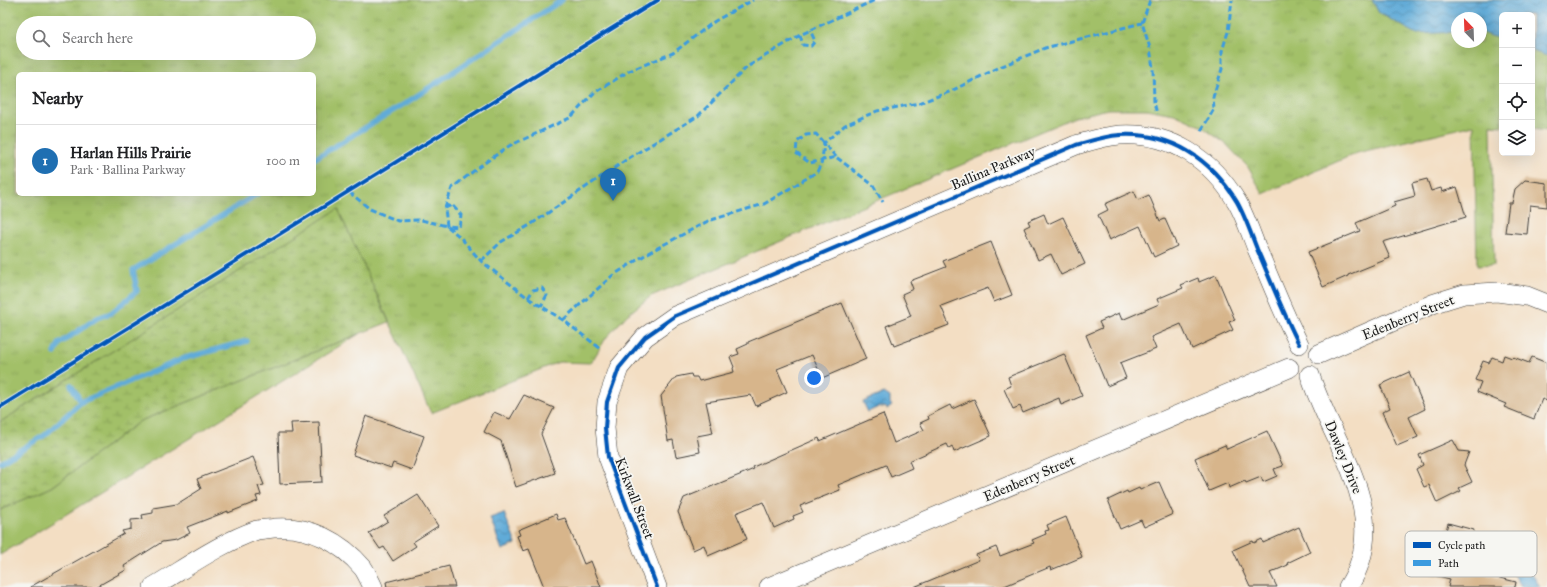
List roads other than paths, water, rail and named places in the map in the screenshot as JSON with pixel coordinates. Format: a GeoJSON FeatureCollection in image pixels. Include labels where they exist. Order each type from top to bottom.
{"type":"FeatureCollection","features":[{"type":"Feature","properties":{"kind":"street","name":"Ballina Parkway"},"geometry":{"type":"LineString","coordinates":[[619,368],[645,337],[675,316],[1076,145],[1100,138],[1118,135],[1154,137],[1177,144],[1200,159],[1223,181],[1238,203],[1299,344]]}},
{"type":"Feature","properties":{"kind":"street","name":"Edenberry Street"},"geometry":{"type":"LineString","coordinates":[[1319,354],[1435,303],[1464,294],[1497,292],[1527,296],[1547,304]]}},
{"type":"Feature","properties":{"kind":"street"},"geometry":{"type":"LineString","coordinates":[[1299,344],[1309,344],[1317,350],[1319,354],[1320,359],[1318,369],[1310,375],[1300,376],[1292,372],[1287,363],[1290,349],[1299,344]]}},
{"type":"Feature","properties":{"kind":"street","name":"Kirkwall Street"},"geometry":{"type":"LineString","coordinates":[[619,368],[607,402],[605,428],[608,457],[657,587]]}},
{"type":"Feature","properties":{"kind":"street","name":"Edenberry Street"},"geometry":{"type":"LineString","coordinates":[[769,587],[1289,368]]}},
{"type":"Feature","properties":{"kind":"street","name":"Dawley Drive"},"geometry":{"type":"LineString","coordinates":[[1310,375],[1359,488],[1364,510],[1365,529],[1363,550],[1360,563],[1348,587]]}},
{"type":"Feature","properties":{"kind":"street"},"geometry":{"type":"LineString","coordinates":[[153,587],[233,540],[259,530],[288,527],[315,533],[333,542],[348,553],[364,569],[373,587]]}},
{"type":"Feature","properties":{"kind":"water"},"geometry":{"type":"Polygon","coordinates":[[[1372,0],[1547,0],[1547,56],[1535,52],[1535,12],[1499,12],[1499,39],[1487,34],[1487,12],[1451,12],[1451,32],[1417,34],[1379,13],[1372,0]]]}},
{"type":"Feature","properties":{"kind":"water"},"geometry":{"type":"Polygon","coordinates":[[[884,393],[890,397],[890,403],[892,406],[888,409],[883,407],[868,412],[863,402],[884,393]]]}},
{"type":"Feature","properties":{"kind":"water"},"geometry":{"type":"Polygon","coordinates":[[[504,513],[516,544],[502,550],[490,518],[504,513]]]}},
{"type":"Feature","properties":{"kind":"water"},"geometry":{"type":"Polygon","coordinates":[[[1516,577],[1534,577],[1540,587],[1521,587],[1516,577]]]}},
{"type":"Feature","properties":{"kind":"waterway"},"geometry":{"type":"LineString","coordinates":[[316,158],[409,101],[562,0]]}},
{"type":"Feature","properties":{"kind":"waterway"},"geometry":{"type":"LineString","coordinates":[[55,353],[59,344],[97,318],[111,313],[137,291],[133,270],[254,196]]}},
{"type":"Feature","properties":{"kind":"waterway"},"geometry":{"type":"LineString","coordinates":[[81,402],[185,358],[247,341]]}},
{"type":"Feature","properties":{"kind":"waterway"},"geometry":{"type":"LineString","coordinates":[[0,462],[45,435],[81,402],[71,385]]}},
{"type":"Feature","properties":{"kind":"place","name":"Harlan Hills Prairie"},"geometry":{"type":"Point","coordinates":[613,201]}}]}
